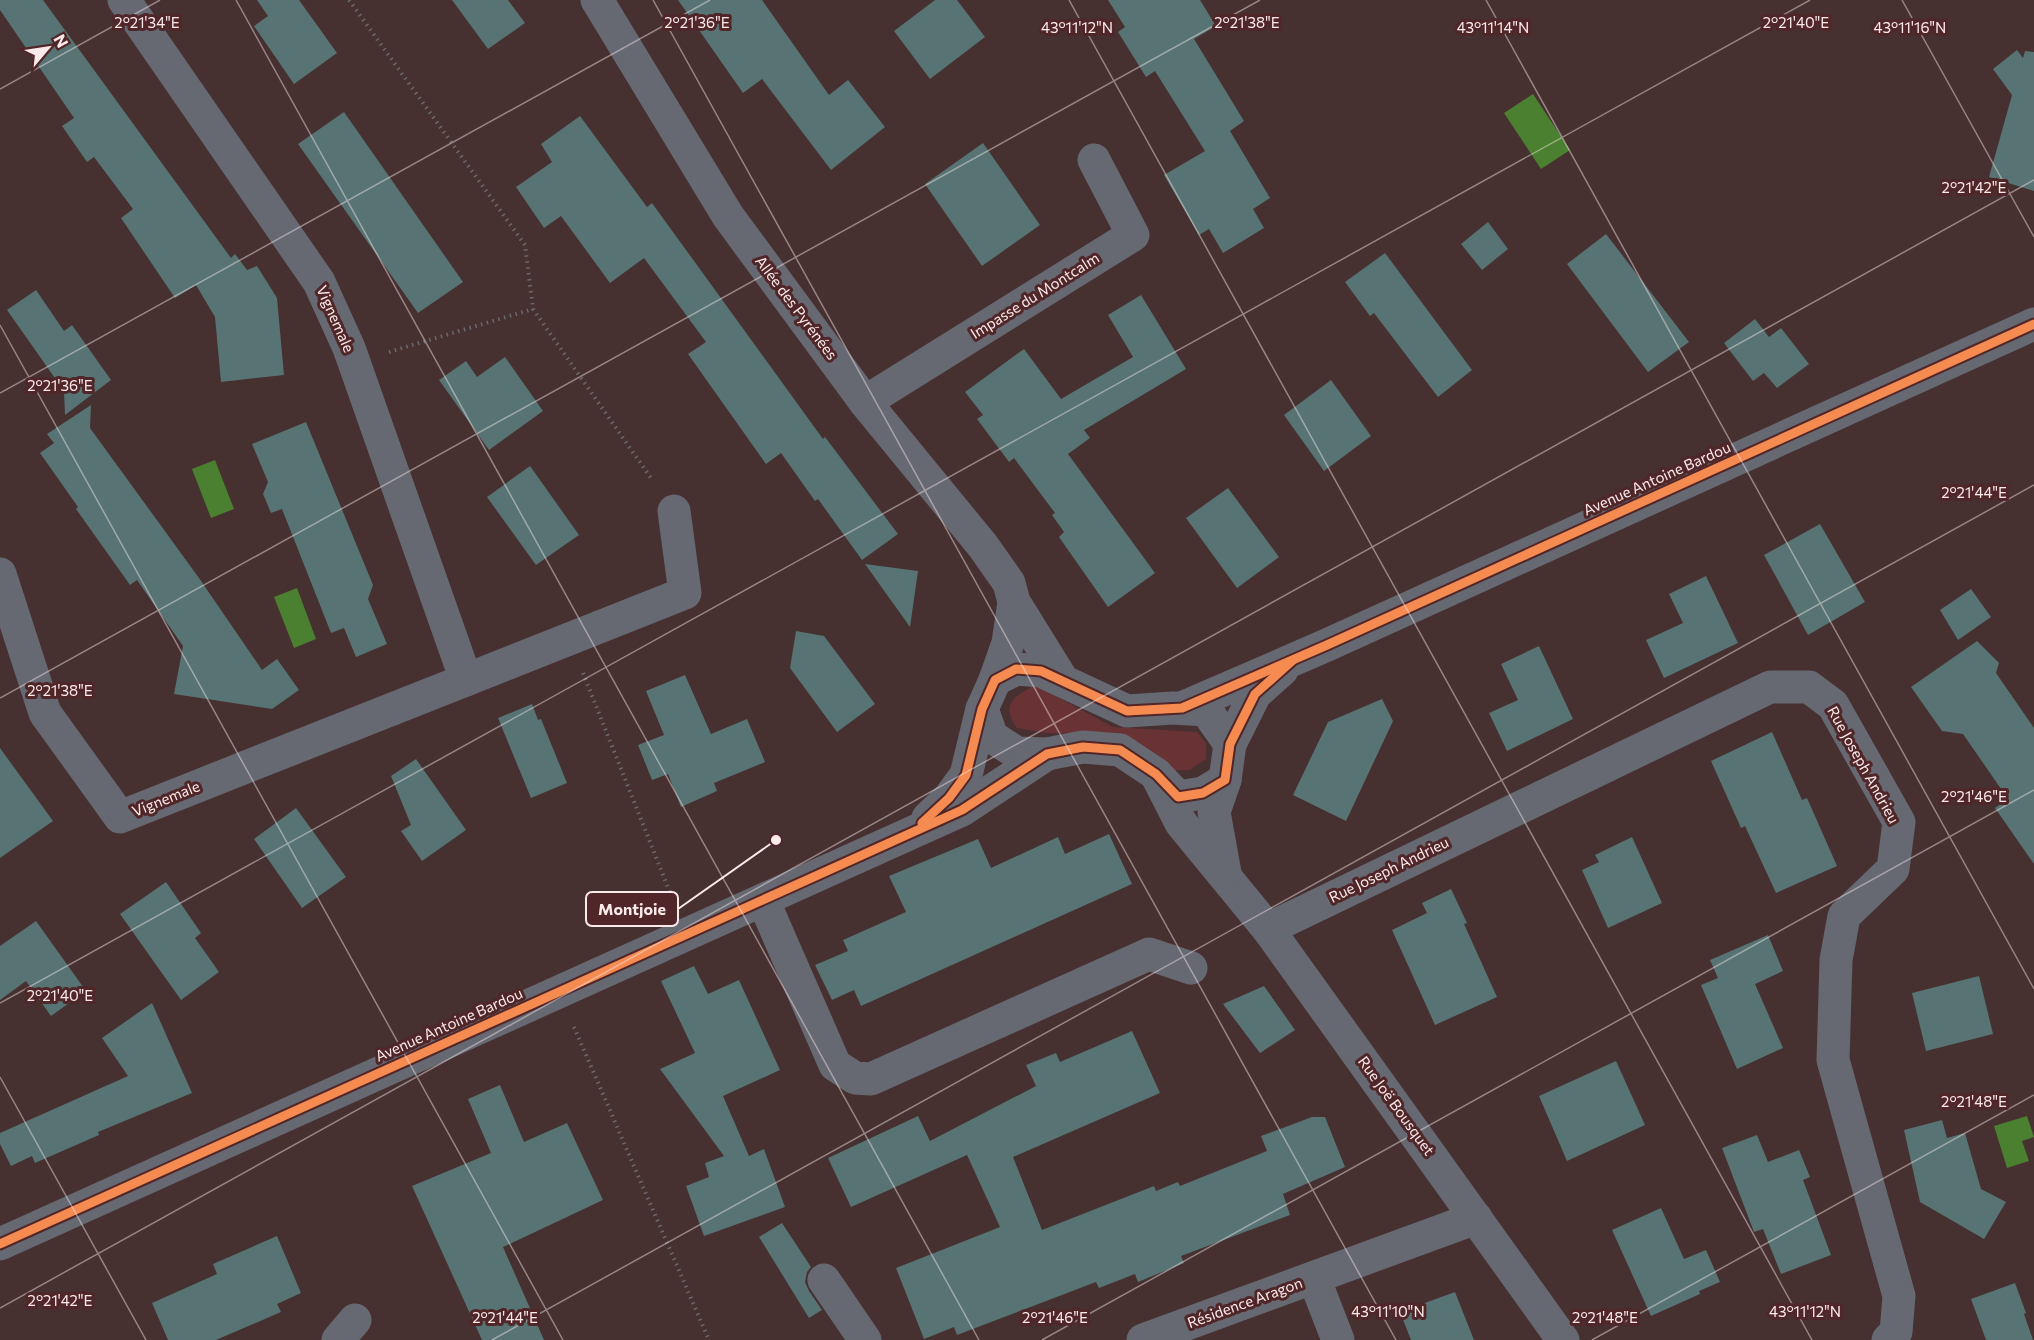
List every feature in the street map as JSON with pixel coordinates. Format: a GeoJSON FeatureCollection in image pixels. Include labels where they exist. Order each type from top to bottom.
{"type":"FeatureCollection","features":[{"type":"Feature","properties":{"kind":"street","name":"Vignemale"},"geometry":{"type":"LineString","coordinates":[[124,0],[319,282],[354,362],[466,680]]}},
{"type":"Feature","properties":{"kind":"street","name":"Allée des Pyrénées"},"geometry":{"type":"LineString","coordinates":[[597,0],[728,216],[865,402],[982,546],[1009,583],[1014,602],[1063,681]]}},
{"type":"Feature","properties":{"kind":"street","name":"Impasse du Montcalm"},"geometry":{"type":"LineString","coordinates":[[865,402],[1133,235],[1094,160]]}},
{"type":"Feature","properties":{"kind":"street","name":"Avenue Antoine Bardou"},"geometry":{"type":"LineString","coordinates":[[1182,708],[2034,324]]}},
{"type":"Feature","properties":{"kind":"street","name":"Vignemale"},"geometry":{"type":"LineString","coordinates":[[0,574],[45,713],[120,817],[685,593],[674,511]]}},
{"type":"Feature","properties":{"kind":"street"},"geometry":{"type":"LineString","coordinates":[[1014,602],[1008,643],[989,695],[992,737],[1017,753],[1047,754],[1083,747],[1120,750],[1156,774],[1179,797],[1203,793],[1225,780]]}},
{"type":"Feature","properties":{"kind":"street","name":"Avenue Antoine Bardou"},"geometry":{"type":"LineString","coordinates":[[1225,780],[1230,744],[1255,694],[1292,660]]}},
{"type":"Feature","properties":{"kind":"street"},"geometry":{"type":"LineString","coordinates":[[989,695],[1016,669],[1041,671],[1127,711],[1182,708],[1206,710],[1230,744]]}},
{"type":"Feature","properties":{"kind":"street","name":"Rue Joseph Andrieu"},"geometry":{"type":"LineString","coordinates":[[1268,929],[1770,687],[1809,687],[1833,705],[1899,822],[1893,869],[1844,916],[1836,960],[1833,1060],[1899,1296],[1896,1332],[1888,1340]]}},
{"type":"Feature","properties":{"kind":"street","name":"Avenue Antoine Bardou"},"geometry":{"type":"LineString","coordinates":[[911,833],[949,798],[966,776],[989,695]]}},
{"type":"Feature","properties":{"kind":"street","name":"Avenue Antoine Bardou"},"geometry":{"type":"LineString","coordinates":[[0,1244],[962,810],[1047,754]]}},
{"type":"Feature","properties":{"kind":"street","name":"Rue Joë Bousquet"},"geometry":{"type":"LineString","coordinates":[[1156,774],[1181,823],[1268,929],[1563,1340]]}},
{"type":"Feature","properties":{"kind":"street","name":"Rue Joë Bousquet"},"geometry":{"type":"LineString","coordinates":[[1225,780],[1214,812],[1225,875]]}},
{"type":"Feature","properties":{"kind":"street"},"geometry":{"type":"LineString","coordinates":[[763,900],[835,1065],[855,1078],[871,1079],[1149,954],[1191,968]]}},
{"type":"Feature","properties":{"kind":"street","name":"Résidence Aragon"},"geometry":{"type":"LineString","coordinates":[[1143,1340],[1476,1218]]}},
{"type":"Feature","properties":{"kind":"street","name":"Résidence Aragon"},"geometry":{"type":"LineString","coordinates":[[1314,1278],[1338,1340]]}},
{"type":"Feature","properties":{"kind":"street"},"geometry":{"type":"LineString","coordinates":[[824,1280],[865,1340]]}},
{"type":"Feature","properties":{"kind":"path"},"geometry":{"type":"LineString","coordinates":[[350,0],[525,245],[533,309],[674,511]]}},
{"type":"Feature","properties":{"kind":"path"},"geometry":{"type":"LineString","coordinates":[[354,362],[533,309]]}},
{"type":"Feature","properties":{"kind":"path"},"geometry":{"type":"LineString","coordinates":[[569,639],[687,935]]}},
{"type":"Feature","properties":{"kind":"path"},"geometry":{"type":"LineString","coordinates":[[568,988],[569,1014],[709,1340]]}},
{"type":"Feature","properties":{"kind":"shaded area"},"geometry":{"type":"Polygon","coordinates":[[[1533,94],[1570,150],[1541,169],[1504,113],[1533,94]]]}},
{"type":"Feature","properties":{"kind":"shaded area"},"geometry":{"type":"Polygon","coordinates":[[[215,460],[234,509],[211,518],[192,469],[215,460]]]}},
{"type":"Feature","properties":{"kind":"shaded area"},"geometry":{"type":"Polygon","coordinates":[[[297,588],[316,639],[294,648],[274,597],[297,588]]]}},
{"type":"Feature","properties":{"kind":"shaded area"},"geometry":{"type":"Polygon","coordinates":[[[1035,685],[1113,727],[1197,732],[1206,743],[1206,759],[1190,770],[1171,770],[1101,734],[1046,733],[1017,728],[1010,713],[1012,702],[1021,693],[1035,685]]]}},
{"type":"Feature","properties":{"kind":"shaded area"},"geometry":{"type":"Polygon","coordinates":[[[2027,1116],[2034,1137],[2022,1141],[2029,1161],[2007,1168],[1994,1126],[2027,1116]]]}},
{"type":"Feature","properties":{"kind":"building"},"geometry":{"type":"Polygon","coordinates":[[[0,0],[43,0],[231,258],[235,254],[247,270],[257,266],[277,298],[284,375],[221,382],[215,317],[196,285],[175,298],[121,218],[133,209],[94,157],[87,162],[62,126],[74,118],[0,10],[0,0]]]}},
{"type":"Feature","properties":{"kind":"building"},"geometry":{"type":"Polygon","coordinates":[[[257,0],[299,0],[337,53],[294,84],[254,26],[268,16],[257,0]]]}},
{"type":"Feature","properties":{"kind":"building"},"geometry":{"type":"Polygon","coordinates":[[[452,0],[508,0],[525,23],[488,49],[452,0]]]}},
{"type":"Feature","properties":{"kind":"building"},"geometry":{"type":"Polygon","coordinates":[[[678,0],[762,0],[829,95],[848,80],[885,127],[831,170],[762,79],[743,93],[678,0]]]}},
{"type":"Feature","properties":{"kind":"building"},"geometry":{"type":"Polygon","coordinates":[[[935,0],[957,0],[985,37],[930,79],[894,31],[935,0]]]}},
{"type":"Feature","properties":{"kind":"building"},"geometry":{"type":"Polygon","coordinates":[[[1108,0],[1200,0],[1216,26],[1194,39],[1244,121],[1230,131],[1270,198],[1253,209],[1264,228],[1223,253],[1209,229],[1199,235],[1164,175],[1205,151],[1155,71],[1146,77],[1118,32],[1125,27],[1108,0]]]}},
{"type":"Feature","properties":{"kind":"building"},"geometry":{"type":"Polygon","coordinates":[[[2017,50],[2023,58],[2025,51],[2034,52],[2034,191],[1989,177],[2012,95],[1993,69],[2017,50]]]}},
{"type":"Feature","properties":{"kind":"building"},"geometry":{"type":"Polygon","coordinates":[[[344,112],[463,282],[418,313],[298,144],[344,112]]]}},
{"type":"Feature","properties":{"kind":"building"},"geometry":{"type":"Polygon","coordinates":[[[580,116],[647,207],[652,203],[823,439],[825,437],[898,534],[862,560],[818,499],[815,501],[781,453],[766,464],[688,354],[706,342],[644,258],[610,283],[561,216],[544,228],[516,187],[552,162],[541,144],[580,116]]]}},
{"type":"Feature","properties":{"kind":"building"},"geometry":{"type":"Polygon","coordinates":[[[983,143],[1040,225],[982,266],[925,184],[983,143]]]}},
{"type":"Feature","properties":{"kind":"building"},"geometry":{"type":"Polygon","coordinates":[[[1488,222],[1508,249],[1482,270],[1461,244],[1488,222]]]}},
{"type":"Feature","properties":{"kind":"building"},"geometry":{"type":"Polygon","coordinates":[[[1606,234],[1689,342],[1648,372],[1567,264],[1606,234]]]}},
{"type":"Feature","properties":{"kind":"building"},"geometry":{"type":"Polygon","coordinates":[[[1385,253],[1472,370],[1438,397],[1374,313],[1370,316],[1345,282],[1385,253]]]}},
{"type":"Feature","properties":{"kind":"building"},"geometry":{"type":"Polygon","coordinates":[[[36,290],[64,331],[72,325],[111,380],[65,415],[64,391],[7,310],[36,290]]]}},
{"type":"Feature","properties":{"kind":"building"},"geometry":{"type":"Polygon","coordinates":[[[1141,295],[1186,369],[1084,430],[1090,438],[1068,454],[1155,573],[1108,607],[1059,537],[1064,532],[1052,515],[1055,513],[1014,458],[1009,462],[977,419],[983,415],[965,392],[1024,349],[1061,399],[1133,357],[1108,315],[1141,295]]]}},
{"type":"Feature","properties":{"kind":"building"},"geometry":{"type":"Polygon","coordinates":[[[1755,319],[1769,337],[1781,328],[1809,364],[1777,388],[1764,373],[1753,381],[1724,343],[1755,319]]]}},
{"type":"Feature","properties":{"kind":"building"},"geometry":{"type":"Polygon","coordinates":[[[505,357],[543,411],[489,450],[439,380],[466,361],[477,377],[505,357]]]}},
{"type":"Feature","properties":{"kind":"building"},"geometry":{"type":"Polygon","coordinates":[[[1331,380],[1371,436],[1324,471],[1284,415],[1331,380]]]}},
{"type":"Feature","properties":{"kind":"building"},"geometry":{"type":"Polygon","coordinates":[[[91,405],[90,428],[199,578],[262,670],[277,659],[299,690],[272,709],[174,694],[183,646],[137,580],[130,585],[76,509],[78,507],[40,453],[54,443],[47,434],[91,405]]]}},
{"type":"Feature","properties":{"kind":"building"},"geometry":{"type":"Polygon","coordinates":[[[306,422],[373,585],[368,599],[387,644],[356,657],[344,628],[331,633],[282,509],[271,513],[263,494],[268,482],[252,444],[306,422]]]}},
{"type":"Feature","properties":{"kind":"building"},"geometry":{"type":"Polygon","coordinates":[[[530,466],[579,535],[536,565],[487,497],[530,466]]]}},
{"type":"Feature","properties":{"kind":"building"},"geometry":{"type":"Polygon","coordinates":[[[1228,488],[1279,557],[1237,588],[1186,518],[1228,488]]]}},
{"type":"Feature","properties":{"kind":"building"},"geometry":{"type":"Polygon","coordinates":[[[1820,524],[1865,602],[1808,635],[1764,555],[1820,524]]]}},
{"type":"Feature","properties":{"kind":"building"},"geometry":{"type":"Polygon","coordinates":[[[865,564],[918,571],[910,627],[865,564]]]}},
{"type":"Feature","properties":{"kind":"building"},"geometry":{"type":"Polygon","coordinates":[[[1706,576],[1738,643],[1664,678],[1646,640],[1683,623],[1669,594],[1706,576]]]}},
{"type":"Feature","properties":{"kind":"building"},"geometry":{"type":"Polygon","coordinates":[[[1971,589],[1991,617],[1958,640],[1940,610],[1971,589]]]}},
{"type":"Feature","properties":{"kind":"building"},"geometry":{"type":"Polygon","coordinates":[[[796,631],[824,636],[875,704],[837,732],[790,668],[796,631]]]}},
{"type":"Feature","properties":{"kind":"building"},"geometry":{"type":"Polygon","coordinates":[[[1977,641],[1999,663],[1996,673],[2034,728],[2034,864],[1995,808],[2008,799],[1963,734],[1942,731],[1911,687],[1977,641]]]}},
{"type":"Feature","properties":{"kind":"building"},"geometry":{"type":"Polygon","coordinates":[[[1539,646],[1573,719],[1507,751],[1489,713],[1518,700],[1501,664],[1539,646]]]}},
{"type":"Feature","properties":{"kind":"building"},"geometry":{"type":"Polygon","coordinates":[[[685,675],[711,734],[747,719],[765,762],[714,783],[717,791],[681,807],[668,774],[652,780],[638,745],[664,735],[646,691],[685,675]]]}},
{"type":"Feature","properties":{"kind":"building"},"geometry":{"type":"Polygon","coordinates":[[[1382,699],[1393,721],[1346,821],[1293,795],[1328,722],[1382,699]]]}},
{"type":"Feature","properties":{"kind":"building"},"geometry":{"type":"Polygon","coordinates":[[[532,704],[538,720],[541,719],[567,783],[531,798],[498,718],[532,704]]]}},
{"type":"Feature","properties":{"kind":"building"},"geometry":{"type":"Polygon","coordinates":[[[1772,732],[1802,800],[1807,798],[1837,866],[1776,893],[1745,826],[1741,828],[1711,761],[1772,732]]]}},
{"type":"Feature","properties":{"kind":"building"},"geometry":{"type":"Polygon","coordinates":[[[0,748],[53,821],[0,858],[0,748]]]}},
{"type":"Feature","properties":{"kind":"building"},"geometry":{"type":"Polygon","coordinates":[[[416,759],[466,830],[422,861],[401,831],[411,825],[391,776],[416,759]]]}},
{"type":"Feature","properties":{"kind":"building"},"geometry":{"type":"Polygon","coordinates":[[[296,808],[346,877],[302,908],[254,839],[296,808]]]}},
{"type":"Feature","properties":{"kind":"building"},"geometry":{"type":"Polygon","coordinates":[[[1109,834],[1132,884],[861,1006],[854,990],[832,1000],[815,965],[848,951],[843,940],[906,912],[889,876],[978,839],[991,868],[1058,837],[1065,854],[1109,834]]]}},
{"type":"Feature","properties":{"kind":"building"},"geometry":{"type":"Polygon","coordinates":[[[1632,837],[1662,903],[1608,928],[1582,870],[1599,862],[1595,855],[1632,837]]]}},
{"type":"Feature","properties":{"kind":"building"},"geometry":{"type":"Polygon","coordinates":[[[166,882],[201,933],[195,938],[219,972],[181,1000],[120,914],[166,882]]]}},
{"type":"Feature","properties":{"kind":"building"},"geometry":{"type":"Polygon","coordinates":[[[1451,889],[1497,997],[1435,1025],[1392,930],[1427,913],[1422,903],[1451,889]]]}},
{"type":"Feature","properties":{"kind":"building"},"geometry":{"type":"Polygon","coordinates":[[[36,921],[86,991],[51,1016],[26,981],[0,1000],[0,946],[36,921]]]}},
{"type":"Feature","properties":{"kind":"building"},"geometry":{"type":"Polygon","coordinates":[[[1768,935],[1783,971],[1755,984],[1783,1048],[1737,1069],[1701,985],[1718,978],[1710,960],[1768,935]]]}},
{"type":"Feature","properties":{"kind":"building"},"geometry":{"type":"Polygon","coordinates":[[[694,966],[708,994],[739,980],[780,1070],[723,1096],[749,1156],[764,1149],[785,1207],[704,1236],[686,1186],[709,1177],[705,1163],[724,1156],[660,1069],[695,1053],[661,981],[694,966]]]}},
{"type":"Feature","properties":{"kind":"building"},"geometry":{"type":"Polygon","coordinates":[[[1979,976],[1993,1034],[1926,1051],[1912,993],[1979,976]]]}},
{"type":"Feature","properties":{"kind":"building"},"geometry":{"type":"Polygon","coordinates":[[[1264,986],[1295,1030],[1260,1053],[1223,1004],[1264,986]]]}},
{"type":"Feature","properties":{"kind":"building"},"geometry":{"type":"Polygon","coordinates":[[[152,1003],[192,1093],[98,1132],[99,1135],[35,1163],[32,1156],[11,1166],[0,1144],[0,1133],[128,1076],[102,1038],[152,1003]]]}},
{"type":"Feature","properties":{"kind":"building"},"geometry":{"type":"Polygon","coordinates":[[[1132,1031],[1160,1093],[1013,1157],[1042,1230],[1154,1186],[1156,1191],[1178,1182],[1180,1186],[1267,1151],[1261,1136],[1312,1117],[1325,1117],[1345,1167],[1283,1194],[1290,1215],[1181,1256],[1184,1263],[1138,1282],[1135,1274],[1099,1288],[1096,1282],[957,1335],[954,1327],[924,1339],[896,1268],[1000,1227],[967,1155],[851,1207],[828,1158],[918,1116],[930,1141],[1036,1086],[1026,1065],[1056,1053],[1060,1062],[1132,1031]]]}},
{"type":"Feature","properties":{"kind":"building"},"geometry":{"type":"Polygon","coordinates":[[[1616,1061],[1645,1125],[1567,1161],[1539,1096],[1616,1061]]]}},
{"type":"Feature","properties":{"kind":"building"},"geometry":{"type":"Polygon","coordinates":[[[500,1085],[524,1142],[567,1123],[603,1200],[503,1247],[544,1340],[482,1340],[412,1186],[491,1153],[468,1099],[500,1085]]]}},
{"type":"Feature","properties":{"kind":"building"},"geometry":{"type":"Polygon","coordinates":[[[1942,1120],[1947,1138],[1965,1133],[1981,1189],[2006,1202],[1984,1239],[1920,1202],[1904,1130],[1942,1120]]]}},
{"type":"Feature","properties":{"kind":"building"},"geometry":{"type":"Polygon","coordinates":[[[1757,1135],[1768,1162],[1799,1150],[1810,1177],[1803,1180],[1831,1255],[1781,1274],[1763,1229],[1754,1232],[1722,1148],[1757,1135]]]}},
{"type":"Feature","properties":{"kind":"building"},"geometry":{"type":"Polygon","coordinates":[[[1661,1208],[1684,1259],[1706,1250],[1720,1282],[1699,1291],[1700,1294],[1651,1316],[1612,1230],[1661,1208]]]}},
{"type":"Feature","properties":{"kind":"building"},"geometry":{"type":"Polygon","coordinates":[[[782,1223],[811,1267],[807,1272],[805,1282],[822,1310],[809,1318],[759,1237],[782,1223]]]}},
{"type":"Feature","properties":{"kind":"building"},"geometry":{"type":"Polygon","coordinates":[[[277,1236],[301,1293],[277,1304],[281,1312],[216,1340],[168,1340],[152,1303],[217,1274],[213,1264],[277,1236]]]}},
{"type":"Feature","properties":{"kind":"building"},"geometry":{"type":"Polygon","coordinates":[[[2015,1283],[2033,1340],[1986,1340],[1971,1299],[2015,1283]]]}},
{"type":"Feature","properties":{"kind":"building"},"geometry":{"type":"Polygon","coordinates":[[[1455,1292],[1474,1340],[1411,1340],[1400,1312],[1455,1292]]]}},
{"type":"Feature","properties":{"kind":"cycle path"},"geometry":{"type":"LineString","coordinates":[[922,823],[949,798],[966,775],[982,709],[995,680],[1016,669],[1041,671],[1127,711],[1182,708],[1327,645],[2034,324]]}},
{"type":"Feature","properties":{"kind":"cycle path"},"geometry":{"type":"LineString","coordinates":[[0,1244],[962,810],[1047,754],[1083,747],[1120,750],[1156,774],[1178,797],[1203,793],[1225,780],[1230,744],[1255,694],[1292,661]]}},
{"type":"Feature","properties":{"kind":"place","name":"Montjoie"},"geometry":{"type":"Point","coordinates":[776,840]}}]}
